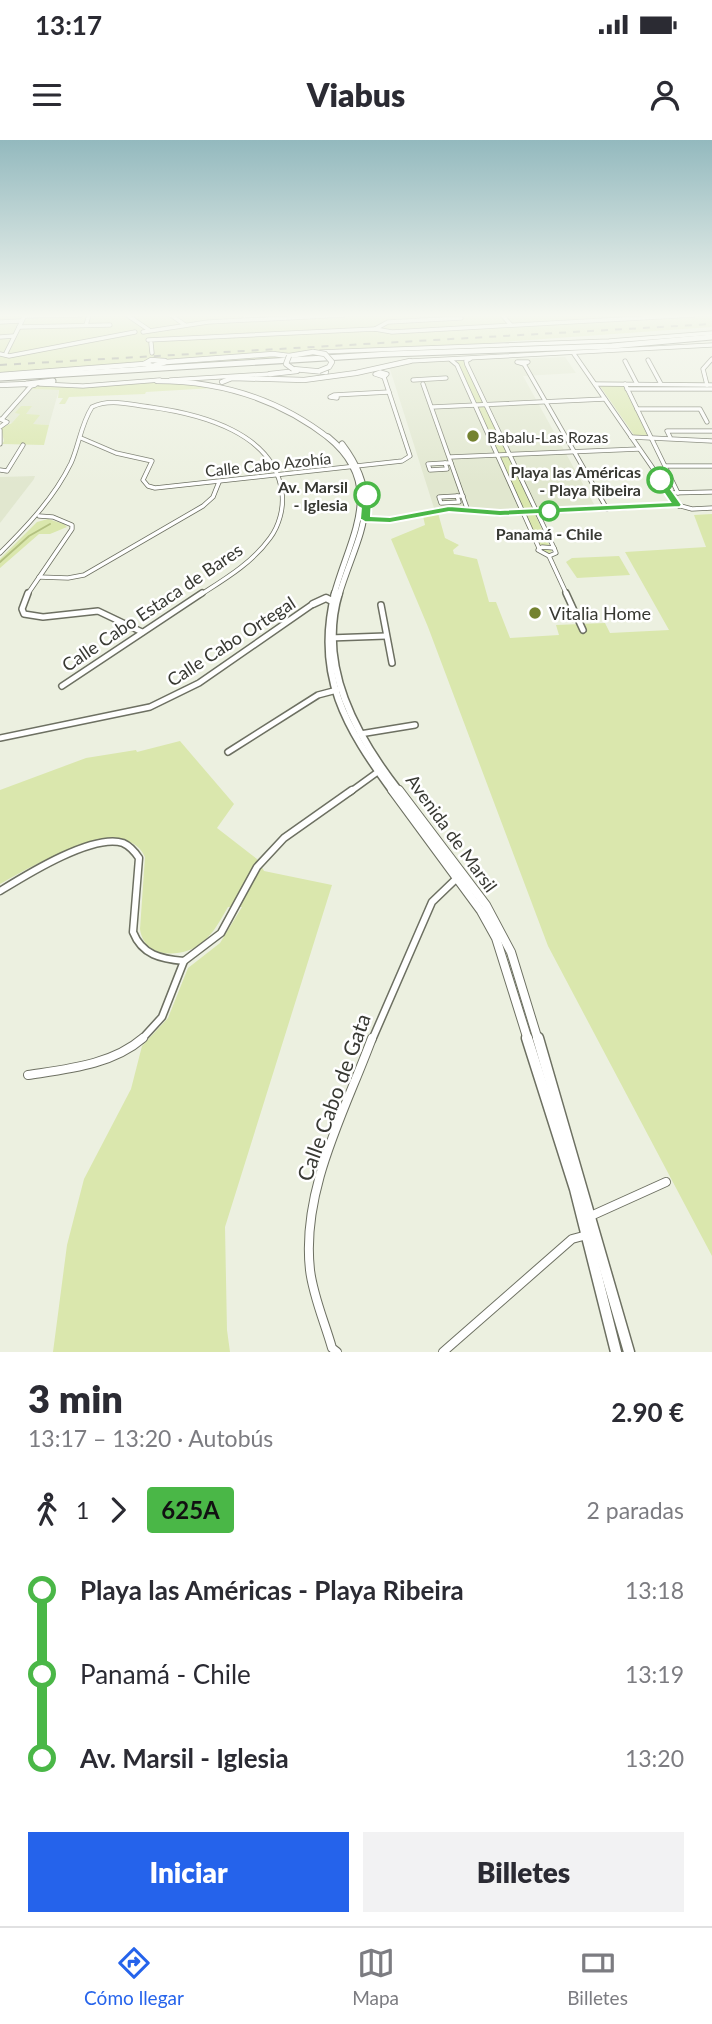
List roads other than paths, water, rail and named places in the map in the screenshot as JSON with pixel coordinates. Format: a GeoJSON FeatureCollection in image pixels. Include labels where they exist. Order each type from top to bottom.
{"type":"FeatureCollection","features":[{"type":"Feature","properties":{"kind":"highway"},"geometry":{"type":"LineString","coordinates":[[0,380],[127,372]]}},
{"type":"Feature","properties":{"kind":"highway"},"geometry":{"type":"LineString","coordinates":[[0,380],[154,372]]}},
{"type":"Feature","properties":{"kind":"highway"},"geometry":{"type":"LineString","coordinates":[[24,384],[184,372]]}},
{"type":"Feature","properties":{"kind":"street"},"geometry":{"type":"LineString","coordinates":[[0,380],[76,372]]}},
{"type":"Feature","properties":{"kind":"street"},"geometry":{"type":"LineString","coordinates":[[226,388],[219,383],[225,379],[308,377],[303,372]]}},
{"type":"Feature","properties":{"kind":"street"},"geometry":{"type":"LineString","coordinates":[[1,418],[31,386],[309,372]]}},
{"type":"Feature","properties":{"kind":"street"},"geometry":{"type":"LineString","coordinates":[[283,381],[304,379],[316,372]]}},
{"type":"Feature","properties":{"kind":"street"},"geometry":{"type":"LineString","coordinates":[[323,372],[351,374]]}},
{"type":"Feature","properties":{"kind":"street"},"geometry":{"type":"LineString","coordinates":[[283,381],[362,372]]}},
{"type":"Feature","properties":{"kind":"street"},"geometry":{"type":"LineString","coordinates":[[460,372],[540,553],[550,556],[556,553],[554,548],[471,372]]}},
{"type":"Feature","properties":{"kind":"street"},"geometry":{"type":"LineString","coordinates":[[528,372],[607,509]]}},
{"type":"Feature","properties":{"kind":"street"},"geometry":{"type":"LineString","coordinates":[[586,372],[677,505],[682,510],[712,510]]}},
{"type":"Feature","properties":{"kind":"street"},"geometry":{"type":"LineString","coordinates":[[631,372],[637,384]]}},
{"type":"Feature","properties":{"kind":"street"},"geometry":{"type":"LineString","coordinates":[[654,372],[661,384]]}},
{"type":"Feature","properties":{"kind":"street"},"geometry":{"type":"LineString","coordinates":[[703,372],[704,378],[711,386]]}},
{"type":"Feature","properties":{"kind":"street","name":"Calle Cabo Azohía"},"geometry":{"type":"LineString","coordinates":[[81,438],[116,453],[152,461],[143,480],[148,486],[163,488],[356,467],[410,458],[384,377]]}},
{"type":"Feature","properties":{"kind":"street","name":"Avenida de Marsil"},"geometry":{"type":"LineString","coordinates":[[283,381],[239,378],[222,382],[274,404],[321,430],[356,467],[362,518],[334,601]]}},
{"type":"Feature","properties":{"kind":"street"},"geometry":{"type":"LineString","coordinates":[[413,380],[446,378]]}},
{"type":"Feature","properties":{"kind":"street"},"geometry":{"type":"LineString","coordinates":[[704,378],[712,378]]}},
{"type":"Feature","properties":{"kind":"street"},"geometry":{"type":"LineString","coordinates":[[0,380],[56,386]]}},
{"type":"Feature","properties":{"kind":"street","name":"Avenida de Marsil"},"geometry":{"type":"LineString","coordinates":[[157,381],[203,382],[245,393]]}},
{"type":"Feature","properties":{"kind":"street"},"geometry":{"type":"LineString","coordinates":[[1,418],[27,385],[24,384]]}},
{"type":"Feature","properties":{"kind":"street"},"geometry":{"type":"LineString","coordinates":[[423,384],[450,457],[460,498],[468,511]]}},
{"type":"Feature","properties":{"kind":"street"},"geometry":{"type":"LineString","coordinates":[[595,384],[626,387],[711,386]]}},
{"type":"Feature","properties":{"kind":"street"},"geometry":{"type":"LineString","coordinates":[[626,387],[637,384],[678,387]]}},
{"type":"Feature","properties":{"kind":"street"},"geometry":{"type":"LineString","coordinates":[[626,387],[678,492]]}},
{"type":"Feature","properties":{"kind":"street"},"geometry":{"type":"LineString","coordinates":[[337,395],[388,392]]}},
{"type":"Feature","properties":{"kind":"street"},"geometry":{"type":"LineString","coordinates":[[432,407],[605,400]]}},
{"type":"Feature","properties":{"kind":"street"},"geometry":{"type":"LineString","coordinates":[[0,553],[39,516],[71,463],[88,412],[95,406],[118,404],[160,408],[236,432],[266,455],[280,475]]}},
{"type":"Feature","properties":{"kind":"street"},"geometry":{"type":"LineString","coordinates":[[637,409],[700,410],[707,422]]}},
{"type":"Feature","properties":{"kind":"street"},"geometry":{"type":"LineString","coordinates":[[0,444],[0,428],[6,424],[1,418]]}},
{"type":"Feature","properties":{"kind":"street"},"geometry":{"type":"LineString","coordinates":[[712,432],[667,431],[672,441],[712,441]]}},
{"type":"Feature","properties":{"kind":"street"},"geometry":{"type":"LineString","coordinates":[[631,437],[670,437]]}},
{"type":"Feature","properties":{"kind":"street"},"geometry":{"type":"LineString","coordinates":[[0,470],[7,471],[23,445]]}},
{"type":"Feature","properties":{"kind":"street"},"geometry":{"type":"LineString","coordinates":[[450,457],[639,449]]}},
{"type":"Feature","properties":{"kind":"street"},"geometry":{"type":"LineString","coordinates":[[445,465],[452,464]]}},
{"type":"Feature","properties":{"kind":"street"},"geometry":{"type":"LineString","coordinates":[[665,466],[712,466]]}},
{"type":"Feature","properties":{"kind":"street","name":"Calle Cabo Estaca de Bares"},"geometry":{"type":"LineString","coordinates":[[62,685],[257,553],[271,537],[282,511],[283,489],[280,475]]}},
{"type":"Feature","properties":{"kind":"street"},"geometry":{"type":"LineString","coordinates":[[39,577],[68,578],[84,575],[204,506],[213,497],[219,482]]}},
{"type":"Feature","properties":{"kind":"street"},"geometry":{"type":"LineString","coordinates":[[668,493],[712,492]]}},
{"type":"Feature","properties":{"kind":"street"},"geometry":{"type":"LineString","coordinates":[[362,518],[401,519],[449,509],[468,511],[533,506],[607,509],[677,505]]}},
{"type":"Feature","properties":{"kind":"street"},"geometry":{"type":"LineString","coordinates":[[520,507],[533,506]]}},
{"type":"Feature","properties":{"kind":"street"},"geometry":{"type":"LineString","coordinates":[[39,516],[65,521],[72,525],[72,529],[28,592],[22,609],[24,614],[43,617],[98,611],[142,632]]}},
{"type":"Feature","properties":{"kind":"street","name":"Avenida de Marsil"},"geometry":{"type":"LineString","coordinates":[[362,518],[336,584],[329,638],[337,690],[357,735],[503,936],[513,958],[593,1215],[629,1352]]}},
{"type":"Feature","properties":{"kind":"street"},"geometry":{"type":"LineString","coordinates":[[539,548],[554,548]]}},
{"type":"Feature","properties":{"kind":"street"},"geometry":{"type":"LineString","coordinates":[[550,556],[583,630]]}},
{"type":"Feature","properties":{"kind":"street"},"geometry":{"type":"LineString","coordinates":[[317,602],[336,584]]}},
{"type":"Feature","properties":{"kind":"street"},"geometry":{"type":"LineString","coordinates":[[317,602],[334,601]]}},
{"type":"Feature","properties":{"kind":"street","name":"Calle Cabo Ortegal"},"geometry":{"type":"LineString","coordinates":[[0,738],[150,707],[199,683],[317,602]]}},
{"type":"Feature","properties":{"kind":"street"},"geometry":{"type":"LineString","coordinates":[[381,605],[392,663]]}},
{"type":"Feature","properties":{"kind":"street"},"geometry":{"type":"LineString","coordinates":[[329,638],[386,636]]}},
{"type":"Feature","properties":{"kind":"street"},"geometry":{"type":"LineString","coordinates":[[228,752],[318,695],[337,690]]}},
{"type":"Feature","properties":{"kind":"street"},"geometry":{"type":"LineString","coordinates":[[357,735],[415,725]]}},
{"type":"Feature","properties":{"kind":"street"},"geometry":{"type":"LineString","coordinates":[[28,1075],[84,1067],[117,1055],[149,1033],[162,1017],[184,961],[221,933],[257,867],[284,838],[381,770]]}},
{"type":"Feature","properties":{"kind":"street"},"geometry":{"type":"LineString","coordinates":[[0,891],[29,872],[75,853],[112,842],[125,844],[134,849],[139,858],[133,932],[135,939],[149,955],[184,961]]}},
{"type":"Feature","properties":{"kind":"street","name":"Avenida de Marsil"},"geometry":{"type":"LineString","coordinates":[[460,875],[505,960],[587,1235],[616,1352]]}},
{"type":"Feature","properties":{"kind":"street","name":"Calle Cabo de Gata"},"geometry":{"type":"LineString","coordinates":[[337,1352],[332,1348],[310,1271],[311,1210],[328,1154],[385,1006],[432,902],[460,875]]}},
{"type":"Feature","properties":{"kind":"street"},"geometry":{"type":"LineString","coordinates":[[593,1215],[666,1182]]}},
{"type":"Feature","properties":{"kind":"street"},"geometry":{"type":"LineString","coordinates":[[443,1352],[572,1239],[587,1235]]}},
{"type":"Feature","properties":{"kind":"waterway"},"geometry":{"type":"LineString","coordinates":[[0,562],[29,536],[50,524]]}},
{"type":"Feature","properties":{"kind":"place","name":"Babalu-Las Rozas"},"geometry":{"type":"Point","coordinates":[473,436]}},
{"type":"Feature","properties":{"kind":"place","name":"Playa las Américas - Playa Ribeira"},"geometry":{"type":"Point","coordinates":[660,480]}},
{"type":"Feature","properties":{"kind":"place","name":"Av. Marsil - Iglesia"},"geometry":{"type":"Point","coordinates":[367,495]}},
{"type":"Feature","properties":{"kind":"place","name":"Panamá - Chile"},"geometry":{"type":"Point","coordinates":[549,511]}},
{"type":"Feature","properties":{"kind":"place","name":"Vitalia Home"},"geometry":{"type":"Point","coordinates":[535,613]}}]}
